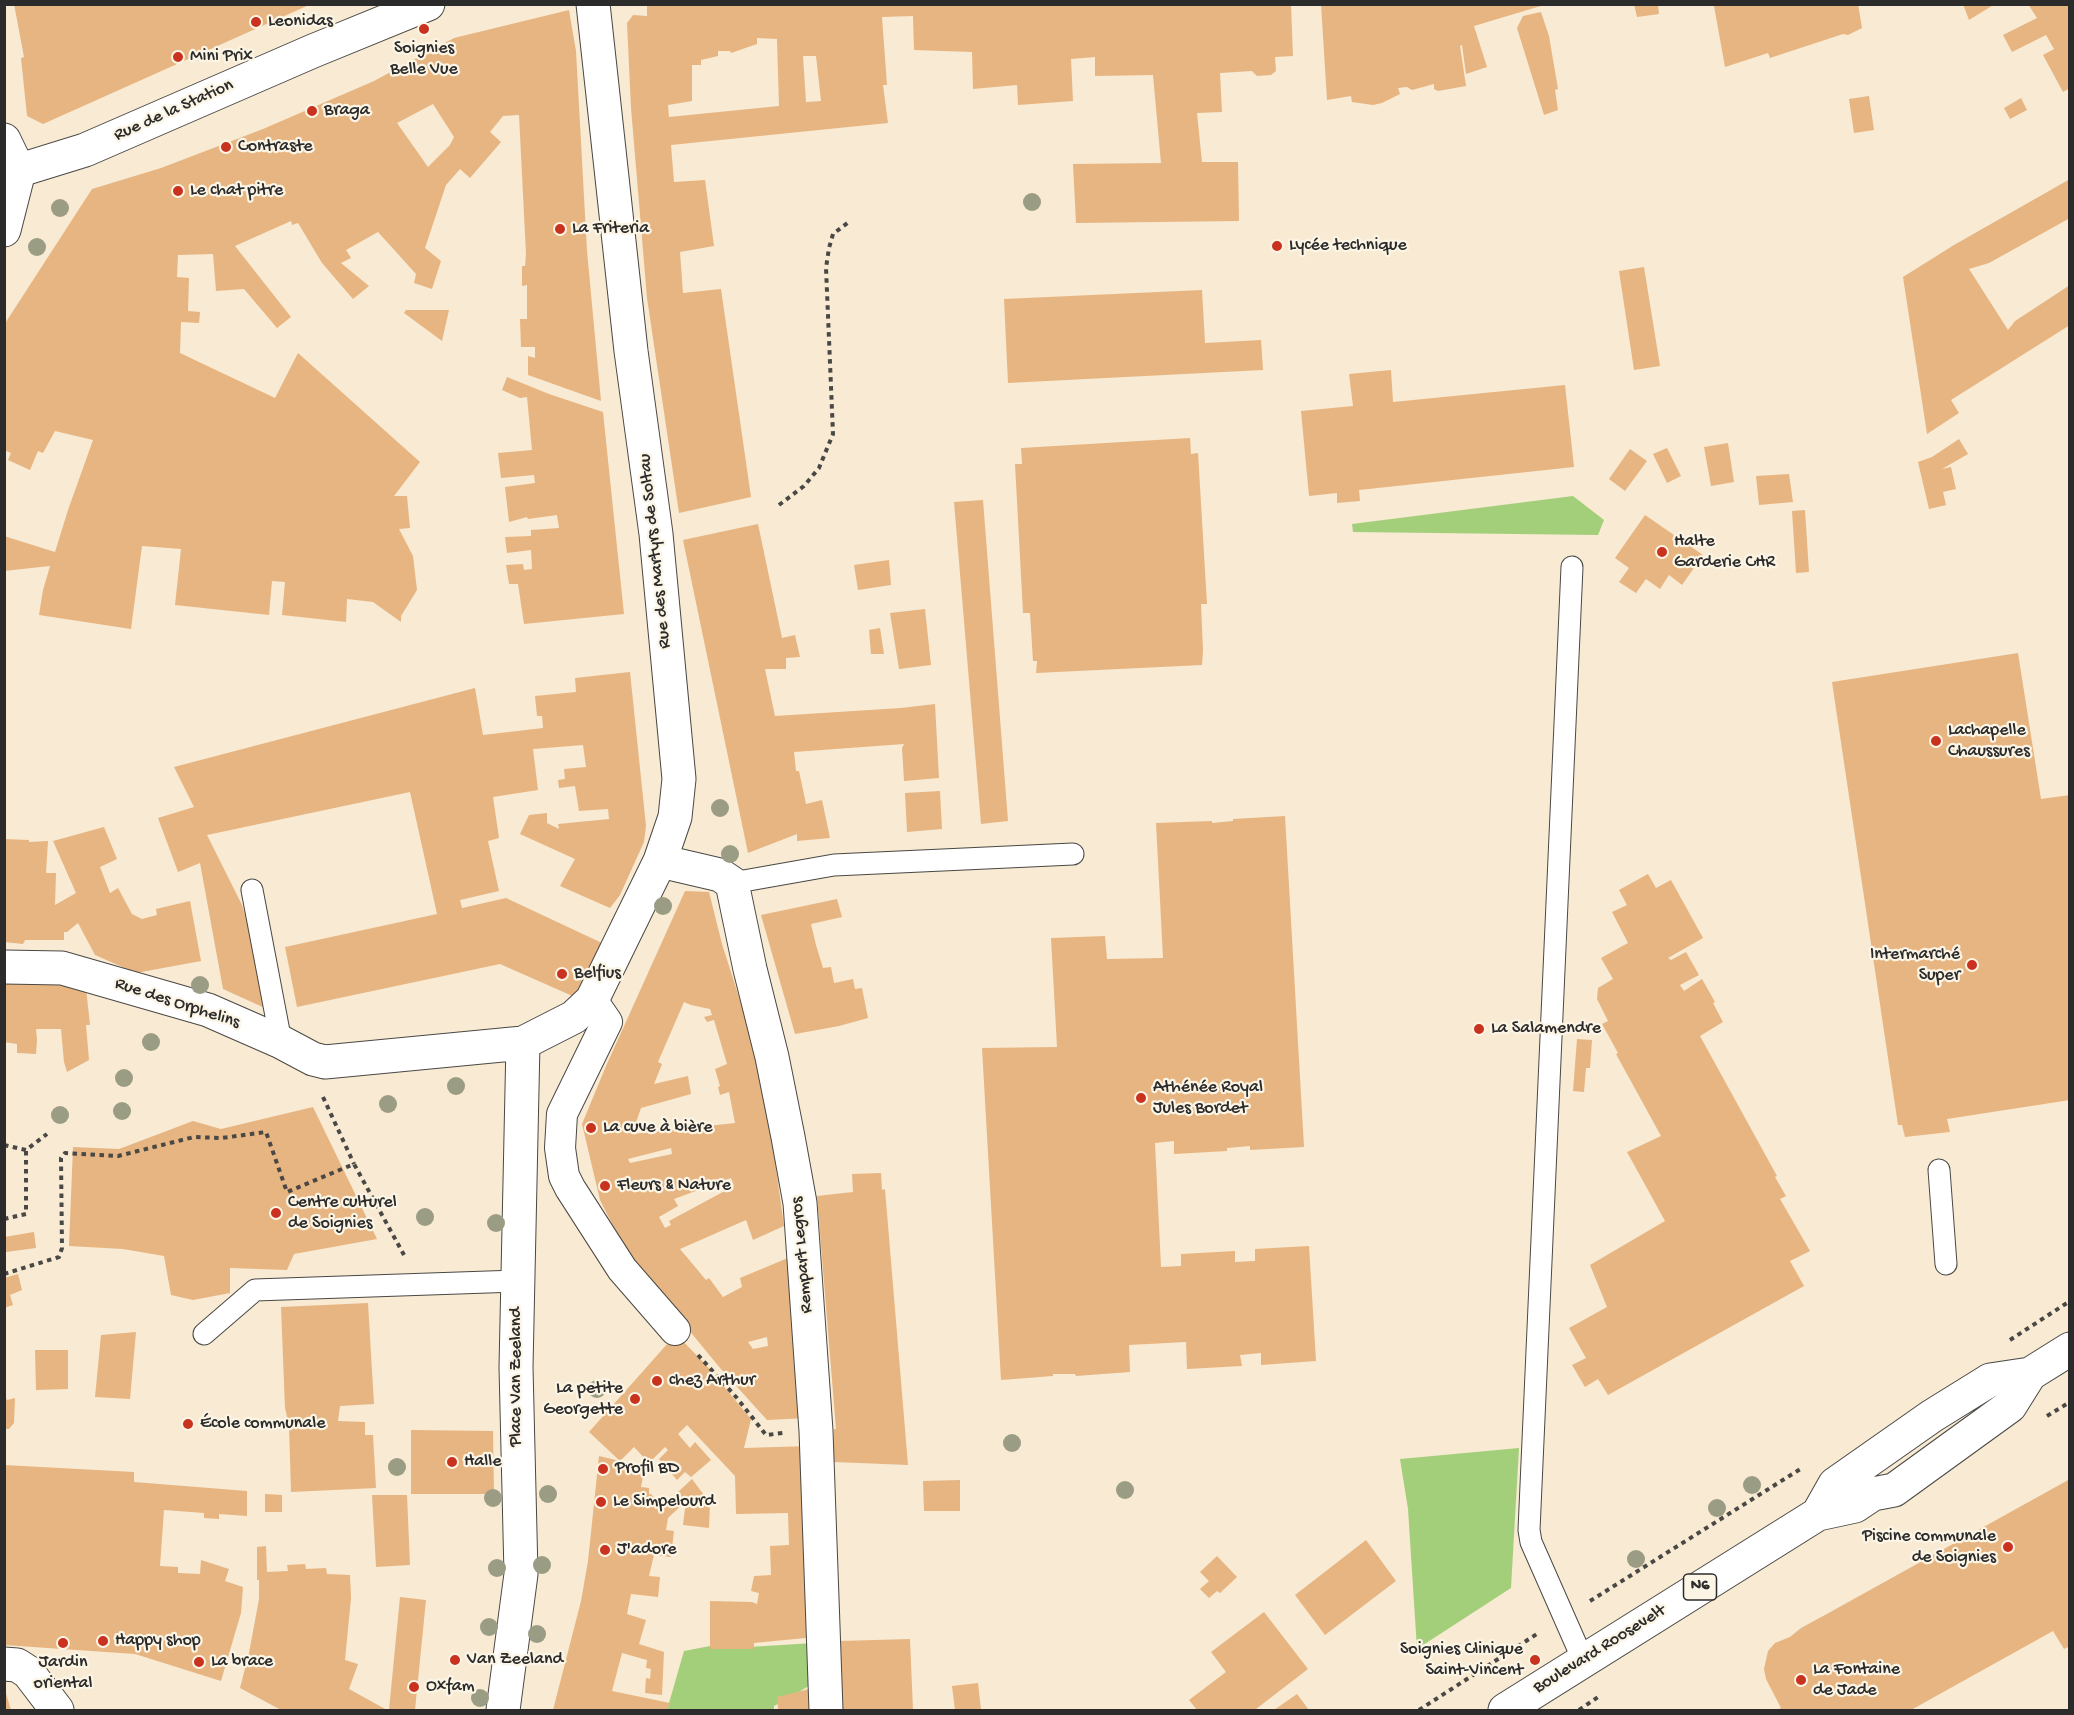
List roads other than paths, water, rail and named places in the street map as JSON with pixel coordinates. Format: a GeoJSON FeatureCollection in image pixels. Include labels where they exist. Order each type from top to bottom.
{"type":"FeatureCollection","features":[{"type":"Feature","properties":{"kind":"street","name":"Rue de la Station"},"geometry":{"type":"LineString","coordinates":[[12,173],[85,150],[428,4]]}},
{"type":"Feature","properties":{"kind":"street","name":"Rue des Martyrs de Soltau"},"geometry":{"type":"LineString","coordinates":[[523,1043],[574,1017],[592,1000],[660,861],[675,817],[679,780],[656,534],[631,351],[592,4]]}},
{"type":"Feature","properties":{"kind":"street"},"geometry":{"type":"LineString","coordinates":[[4,140],[12,173],[4,230]]}},
{"type":"Feature","properties":{"kind":"street"},"geometry":{"type":"LineString","coordinates":[[660,861],[720,875],[732,883]]}},
{"type":"Feature","properties":{"kind":"street","name":"Rempart Legros"},"geometry":{"type":"LineString","coordinates":[[732,883],[772,1057],[800,1203],[816,1431],[826,1710]]}},
{"type":"Feature","properties":{"kind":"street","name":"Rue des Orphelins"},"geometry":{"type":"LineString","coordinates":[[4,967],[62,968],[208,1011],[281,1042],[313,1059],[325,1062],[523,1043]]}},
{"type":"Feature","properties":{"kind":"street"},"geometry":{"type":"LineString","coordinates":[[592,1000],[607,1022],[562,1114],[560,1148],[564,1176],[622,1269],[675,1330]]}},
{"type":"Feature","properties":{"kind":"street","name":"Place Van Zeeland"},"geometry":{"type":"LineString","coordinates":[[503,1710],[521,1574],[516,1375],[523,1043]]}},
{"type":"Feature","properties":{"kind":"street","name":"Boulevard Roosevelt"},"geometry":{"type":"LineString","coordinates":[[1504,1710],[1818,1514],[1836,1484],[1932,1416],[1990,1380],[2030,1374],[2070,1349]]}},
{"type":"Feature","properties":{"kind":"street"},"geometry":{"type":"LineString","coordinates":[[4,1664],[17,1665],[28,1672],[57,1710]]}},
{"type":"Feature","properties":{"kind":"lane"},"geometry":{"type":"LineString","coordinates":[[1572,567],[1529,1530],[1531,1542],[1583,1660]]}},
{"type":"Feature","properties":{"kind":"lane"},"geometry":{"type":"LineString","coordinates":[[732,883],[834,866],[1072,854]]}},
{"type":"Feature","properties":{"kind":"lane"},"geometry":{"type":"LineString","coordinates":[[252,890],[281,1042]]}},
{"type":"Feature","properties":{"kind":"lane"},"geometry":{"type":"LineString","coordinates":[[1939,1170],[1946,1264]]}},
{"type":"Feature","properties":{"kind":"lane"},"geometry":{"type":"LineString","coordinates":[[204,1334],[255,1290],[517,1281]]}},
{"type":"Feature","properties":{"kind":"place","name":"Leonidas"},"geometry":{"type":"Point","coordinates":[256,22]}},
{"type":"Feature","properties":{"kind":"place","name":"Soignies Belle Vue"},"geometry":{"type":"Point","coordinates":[424,29]}},
{"type":"Feature","properties":{"kind":"place","name":"Mini Prix"},"geometry":{"type":"Point","coordinates":[178,57]}},
{"type":"Feature","properties":{"kind":"place","name":"Braga"},"geometry":{"type":"Point","coordinates":[312,111]}},
{"type":"Feature","properties":{"kind":"place","name":"Contraste"},"geometry":{"type":"Point","coordinates":[226,147]}},
{"type":"Feature","properties":{"kind":"place","name":"Le chat pitre"},"geometry":{"type":"Point","coordinates":[178,191]}},
{"type":"Feature","properties":{"kind":"place","name":"La Friteria"},"geometry":{"type":"Point","coordinates":[560,229]}},
{"type":"Feature","properties":{"kind":"place","name":"Lycée technique"},"geometry":{"type":"Point","coordinates":[1277,246]}},
{"type":"Feature","properties":{"kind":"place","name":"Halte Garderie CHR"},"geometry":{"type":"Point","coordinates":[1662,552]}},
{"type":"Feature","properties":{"kind":"place","name":"Lachapelle Chaussures"},"geometry":{"type":"Point","coordinates":[1936,741]}},
{"type":"Feature","properties":{"kind":"place","name":"Intermarché Super"},"geometry":{"type":"Point","coordinates":[1972,965]}},
{"type":"Feature","properties":{"kind":"place","name":"Belfius"},"geometry":{"type":"Point","coordinates":[562,974]}},
{"type":"Feature","properties":{"kind":"place","name":"La Salamendre"},"geometry":{"type":"Point","coordinates":[1479,1029]}},
{"type":"Feature","properties":{"kind":"place","name":"Athénée Royal Jules Bordet"},"geometry":{"type":"Point","coordinates":[1141,1098]}},
{"type":"Feature","properties":{"kind":"place","name":"La cuve à bière"},"geometry":{"type":"Point","coordinates":[591,1128]}},
{"type":"Feature","properties":{"kind":"place","name":"Fleurs & Nature"},"geometry":{"type":"Point","coordinates":[605,1186]}},
{"type":"Feature","properties":{"kind":"place","name":"Centre culturel de Soignies"},"geometry":{"type":"Point","coordinates":[276,1213]}},
{"type":"Feature","properties":{"kind":"place","name":"chez Arthur"},"geometry":{"type":"Point","coordinates":[657,1381]}},
{"type":"Feature","properties":{"kind":"place","name":"La petite Georgette"},"geometry":{"type":"Point","coordinates":[635,1399]}},
{"type":"Feature","properties":{"kind":"place","name":"École communale"},"geometry":{"type":"Point","coordinates":[188,1424]}},
{"type":"Feature","properties":{"kind":"place","name":"Halle"},"geometry":{"type":"Point","coordinates":[452,1462]}},
{"type":"Feature","properties":{"kind":"place","name":"Profil BD"},"geometry":{"type":"Point","coordinates":[603,1469]}},
{"type":"Feature","properties":{"kind":"place","name":"Le Simpelourd"},"geometry":{"type":"Point","coordinates":[601,1502]}},
{"type":"Feature","properties":{"kind":"place","name":"Piscine communale de Soignies"},"geometry":{"type":"Point","coordinates":[2008,1547]}},
{"type":"Feature","properties":{"kind":"place","name":"J'adore"},"geometry":{"type":"Point","coordinates":[605,1550]}},
{"type":"Feature","properties":{"kind":"place","name":"Happy shop"},"geometry":{"type":"Point","coordinates":[103,1641]}},
{"type":"Feature","properties":{"kind":"place","name":"Jardin oriental"},"geometry":{"type":"Point","coordinates":[63,1643]}},
{"type":"Feature","properties":{"kind":"place","name":"Van Zeeland"},"geometry":{"type":"Point","coordinates":[455,1660]}},
{"type":"Feature","properties":{"kind":"place","name":"Soignies Clinique Saint-Vincent"},"geometry":{"type":"Point","coordinates":[1535,1660]}},
{"type":"Feature","properties":{"kind":"place","name":"La brace"},"geometry":{"type":"Point","coordinates":[199,1662]}},
{"type":"Feature","properties":{"kind":"place","name":"La Fontaine de Jade"},"geometry":{"type":"Point","coordinates":[1801,1680]}},
{"type":"Feature","properties":{"kind":"place","name":"Oxfam"},"geometry":{"type":"Point","coordinates":[414,1687]}}]}
